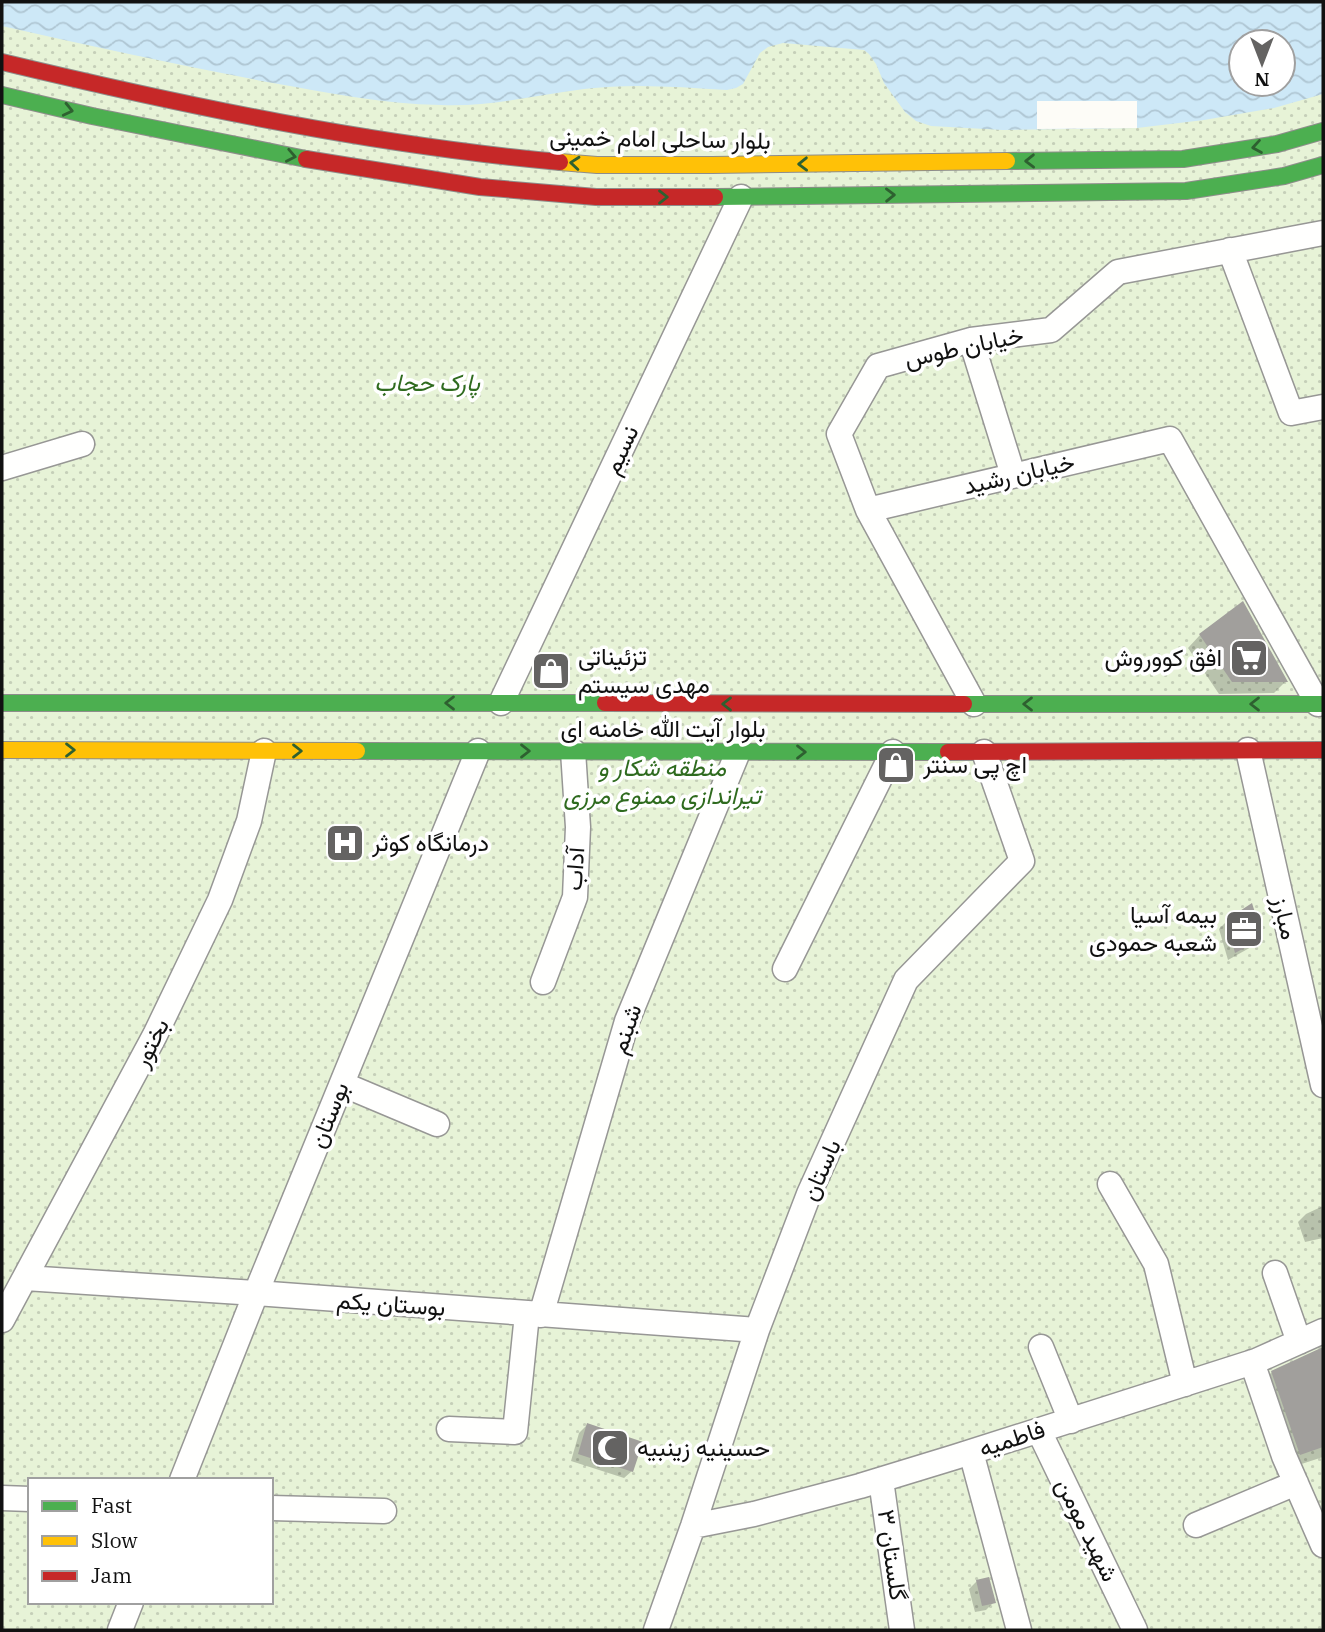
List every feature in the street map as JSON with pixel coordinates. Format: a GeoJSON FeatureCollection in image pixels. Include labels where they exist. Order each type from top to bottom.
{"type":"FeatureCollection","features":[{"type":"Feature","properties":{"kind":"main road","name":"بلوار ساحلی امام خمینی"},"geometry":{"type":"LineString","coordinates":[[2,62],[99,85],[329,131],[484,155],[597,165],[1184,159],[1277,144],[1323,131]]}},
{"type":"Feature","properties":{"kind":"main road"},"geometry":{"type":"LineString","coordinates":[[2,94],[92,116],[324,163],[480,187],[596,197],[1186,191],[1320,173]]}},
{"type":"Feature","properties":{"kind":"main road"},"geometry":{"type":"LineString","coordinates":[[324,163],[329,131]]}},
{"type":"Feature","properties":{"kind":"main road","name":"بلوار آیت الله خامنه ای"},"geometry":{"type":"LineString","coordinates":[[2,703],[1321,704]]}},
{"type":"Feature","properties":{"kind":"main road","name":"بلوار آیت الله خامنه ای"},"geometry":{"type":"LineString","coordinates":[[2,750],[1323,750]]}},
{"type":"Feature","properties":{"kind":"street","name":"نسیم"},"geometry":{"type":"LineString","coordinates":[[501,703],[741,197]]}},
{"type":"Feature","properties":{"kind":"street","name":"خیابان طوس"},"geometry":{"type":"LineString","coordinates":[[974,704],[868,510],[839,434],[878,366],[971,340],[1051,330],[1118,272],[1323,233]]}},
{"type":"Feature","properties":{"kind":"street"},"geometry":{"type":"LineString","coordinates":[[1230,250],[1291,413],[1323,407]]}},
{"type":"Feature","properties":{"kind":"street"},"geometry":{"type":"LineString","coordinates":[[971,340],[1013,475]]}},
{"type":"Feature","properties":{"kind":"street","name":"خیابان رشید"},"geometry":{"type":"LineString","coordinates":[[868,510],[1170,439],[1321,704]]}},
{"type":"Feature","properties":{"kind":"street"},"geometry":{"type":"LineString","coordinates":[[2,468],[82,444]]}},
{"type":"Feature","properties":{"kind":"street","name":"مبارز"},"geometry":{"type":"LineString","coordinates":[[1248,750],[1323,1085]]}},
{"type":"Feature","properties":{"kind":"street","name":"بختور"},"geometry":{"type":"LineString","coordinates":[[2,1320],[155,1035],[220,900],[249,821],[264,751]]}},
{"type":"Feature","properties":{"kind":"street","name":"بوستان"},"geometry":{"type":"LineString","coordinates":[[183,1478],[478,751]]}},
{"type":"Feature","properties":{"kind":"street","name":"آداب"},"geometry":{"type":"LineString","coordinates":[[543,982],[575,897],[579,827],[573,751]]}},
{"type":"Feature","properties":{"kind":"street","name":"شبنم"},"geometry":{"type":"LineString","coordinates":[[449,1429],[515,1432],[534,1314],[627,1021],[738,752]]}},
{"type":"Feature","properties":{"kind":"street"},"geometry":{"type":"LineString","coordinates":[[785,969],[893,752]]}},
{"type":"Feature","properties":{"kind":"street","name":"باستان"},"geometry":{"type":"LineString","coordinates":[[656,1630],[757,1330],[809,1194],[906,980],[1022,861],[984,752]]}},
{"type":"Feature","properties":{"kind":"street"},"geometry":{"type":"LineString","coordinates":[[342,1084],[437,1125]]}},
{"type":"Feature","properties":{"kind":"street"},"geometry":{"type":"LineString","coordinates":[[1110,1184],[1156,1264],[1185,1384]]}},
{"type":"Feature","properties":{"kind":"street"},"geometry":{"type":"LineString","coordinates":[[1275,1273],[1299,1342]]}},
{"type":"Feature","properties":{"kind":"street","name":"بوستان یکم"},"geometry":{"type":"LineString","coordinates":[[25,1278],[757,1330]]}},
{"type":"Feature","properties":{"kind":"street","name":"فاطمیه"},"geometry":{"type":"LineString","coordinates":[[693,1526],[754,1514],[881,1480],[1252,1362],[1323,1331]]}},
{"type":"Feature","properties":{"kind":"street"},"geometry":{"type":"LineString","coordinates":[[1041,1347],[1070,1420]]}},
{"type":"Feature","properties":{"kind":"street"},"geometry":{"type":"LineString","coordinates":[[1252,1362],[1284,1456],[1323,1545]]}},
{"type":"Feature","properties":{"kind":"street","name":"شهید مومن"},"geometry":{"type":"LineString","coordinates":[[1039,1431],[1135,1630]]}},
{"type":"Feature","properties":{"kind":"street"},"geometry":{"type":"LineString","coordinates":[[971,1452],[1019,1630]]}},
{"type":"Feature","properties":{"kind":"street","name":"گلستان ۳"},"geometry":{"type":"LineString","coordinates":[[881,1480],[902,1630]]}},
{"type":"Feature","properties":{"kind":"street"},"geometry":{"type":"LineString","coordinates":[[1196,1525],[1296,1483]]}},
{"type":"Feature","properties":{"kind":"street"},"geometry":{"type":"LineString","coordinates":[[2,1498],[28,1499]]}},
{"type":"Feature","properties":{"kind":"street"},"geometry":{"type":"LineString","coordinates":[[273,1508],[384,1511]]}},
{"type":"Feature","properties":{"kind":"street"},"geometry":{"type":"LineString","coordinates":[[120,1630],[130,1604]]}},
{"type":"Feature","properties":{"kind":"green space","name":"منطقه شکار و تیراندازی ممنوع مرزی"},"geometry":{"type":"Polygon","coordinates":[[[2,2],[1323,2],[1323,1630],[2,1630],[2,2]]]}},
{"type":"Feature","properties":{"kind":"water"},"geometry":{"type":"Polygon","coordinates":[[[2,2],[1323,2],[1323,94],[1274,108],[1137,128],[1003,130],[931,126],[916,121],[905,112],[884,83],[876,64],[864,50],[783,43],[768,47],[760,53],[743,84],[727,90],[620,86],[459,105],[354,97],[134,55],[2,26],[2,2]]]}},
{"type":"Feature","properties":{"kind":"pier"},"geometry":{"type":"Polygon","coordinates":[[[1037,101],[1137,101],[1137,128],[1037,129],[1037,101]]]}},
{"type":"Feature","properties":{"kind":"building","name":"افق کووروش"},"geometry":{"type":"Polygon","coordinates":[[[1243,601],[1288,682],[1232,682],[1199,634],[1243,601]]]}},
{"type":"Feature","properties":{"kind":"building","name":"بیمه آسیا شعبه حمودی"},"geometry":{"type":"Polygon","coordinates":[[[1252,903],[1263,938],[1235,953],[1226,920],[1252,903]]]}},
{"type":"Feature","properties":{"kind":"building"},"geometry":{"type":"Polygon","coordinates":[[[1323,1347],[1323,1447],[1300,1455],[1271,1371],[1323,1347]]]}},
{"type":"Feature","properties":{"kind":"building","name":"حسینیه زینبیه"},"geometry":{"type":"Polygon","coordinates":[[[587,1423],[643,1442],[633,1472],[578,1454],[587,1423]]]}},
{"type":"Feature","properties":{"kind":"building"},"geometry":{"type":"Polygon","coordinates":[[[989,1577],[996,1603],[982,1606],[976,1580],[989,1577]]]}},
{"type":"Feature","properties":{"kind":"traffic: fast"},"geometry":{"type":"LineString","coordinates":[[2,95],[306,159]]}},
{"type":"Feature","properties":{"kind":"traffic: fast"},"geometry":{"type":"LineString","coordinates":[[1007,161],[1183,159],[1277,144],[1323,131]]}},
{"type":"Feature","properties":{"kind":"traffic: fast"},"geometry":{"type":"LineString","coordinates":[[715,197],[1186,191],[1284,176],[1323,165]]}},
{"type":"Feature","properties":{"kind":"traffic: fast"},"geometry":{"type":"LineString","coordinates":[[2,703],[605,703]]}},
{"type":"Feature","properties":{"kind":"traffic: fast"},"geometry":{"type":"LineString","coordinates":[[964,704],[1323,704]]}},
{"type":"Feature","properties":{"kind":"traffic: fast"},"geometry":{"type":"LineString","coordinates":[[357,751],[948,752]]}},
{"type":"Feature","properties":{"kind":"traffic: slow"},"geometry":{"type":"LineString","coordinates":[[560,162],[597,165],[712,165],[1007,161]]}},
{"type":"Feature","properties":{"kind":"traffic: slow"},"geometry":{"type":"LineString","coordinates":[[2,750],[357,751]]}},
{"type":"Feature","properties":{"kind":"traffic: jam"},"geometry":{"type":"LineString","coordinates":[[2,62],[140,94],[280,122],[419,145],[560,162]]}},
{"type":"Feature","properties":{"kind":"traffic: jam"},"geometry":{"type":"LineString","coordinates":[[306,159],[480,187],[596,197],[715,197]]}},
{"type":"Feature","properties":{"kind":"traffic: jam"},"geometry":{"type":"LineString","coordinates":[[605,703],[964,704]]}},
{"type":"Feature","properties":{"kind":"traffic: jam"},"geometry":{"type":"LineString","coordinates":[[948,752],[1323,750]]}},
{"type":"Feature","properties":{"kind":"place","name":"افق کووروش"},"geometry":{"type":"Point","coordinates":[1249,658]}},
{"type":"Feature","properties":{"kind":"place","name":"تزئیناتی مهدی سیستم"},"geometry":{"type":"Point","coordinates":[551,671]}},
{"type":"Feature","properties":{"kind":"place","name":"اچ پی سنتر"},"geometry":{"type":"Point","coordinates":[896,765]}},
{"type":"Feature","properties":{"kind":"place","name":"درمانگاه کوثر"},"geometry":{"type":"Point","coordinates":[345,843]}},
{"type":"Feature","properties":{"kind":"place","name":"بیمه آسیا شعبه حمودی"},"geometry":{"type":"Point","coordinates":[1244,929]}},
{"type":"Feature","properties":{"kind":"place","name":"حسینیه زینبیه"},"geometry":{"type":"Point","coordinates":[610,1448]}},
{"type":"Feature","properties":{"kind":"park label","name":"پارک حجاب"},"geometry":{"type":"Point","coordinates":[427,383]}}]}
